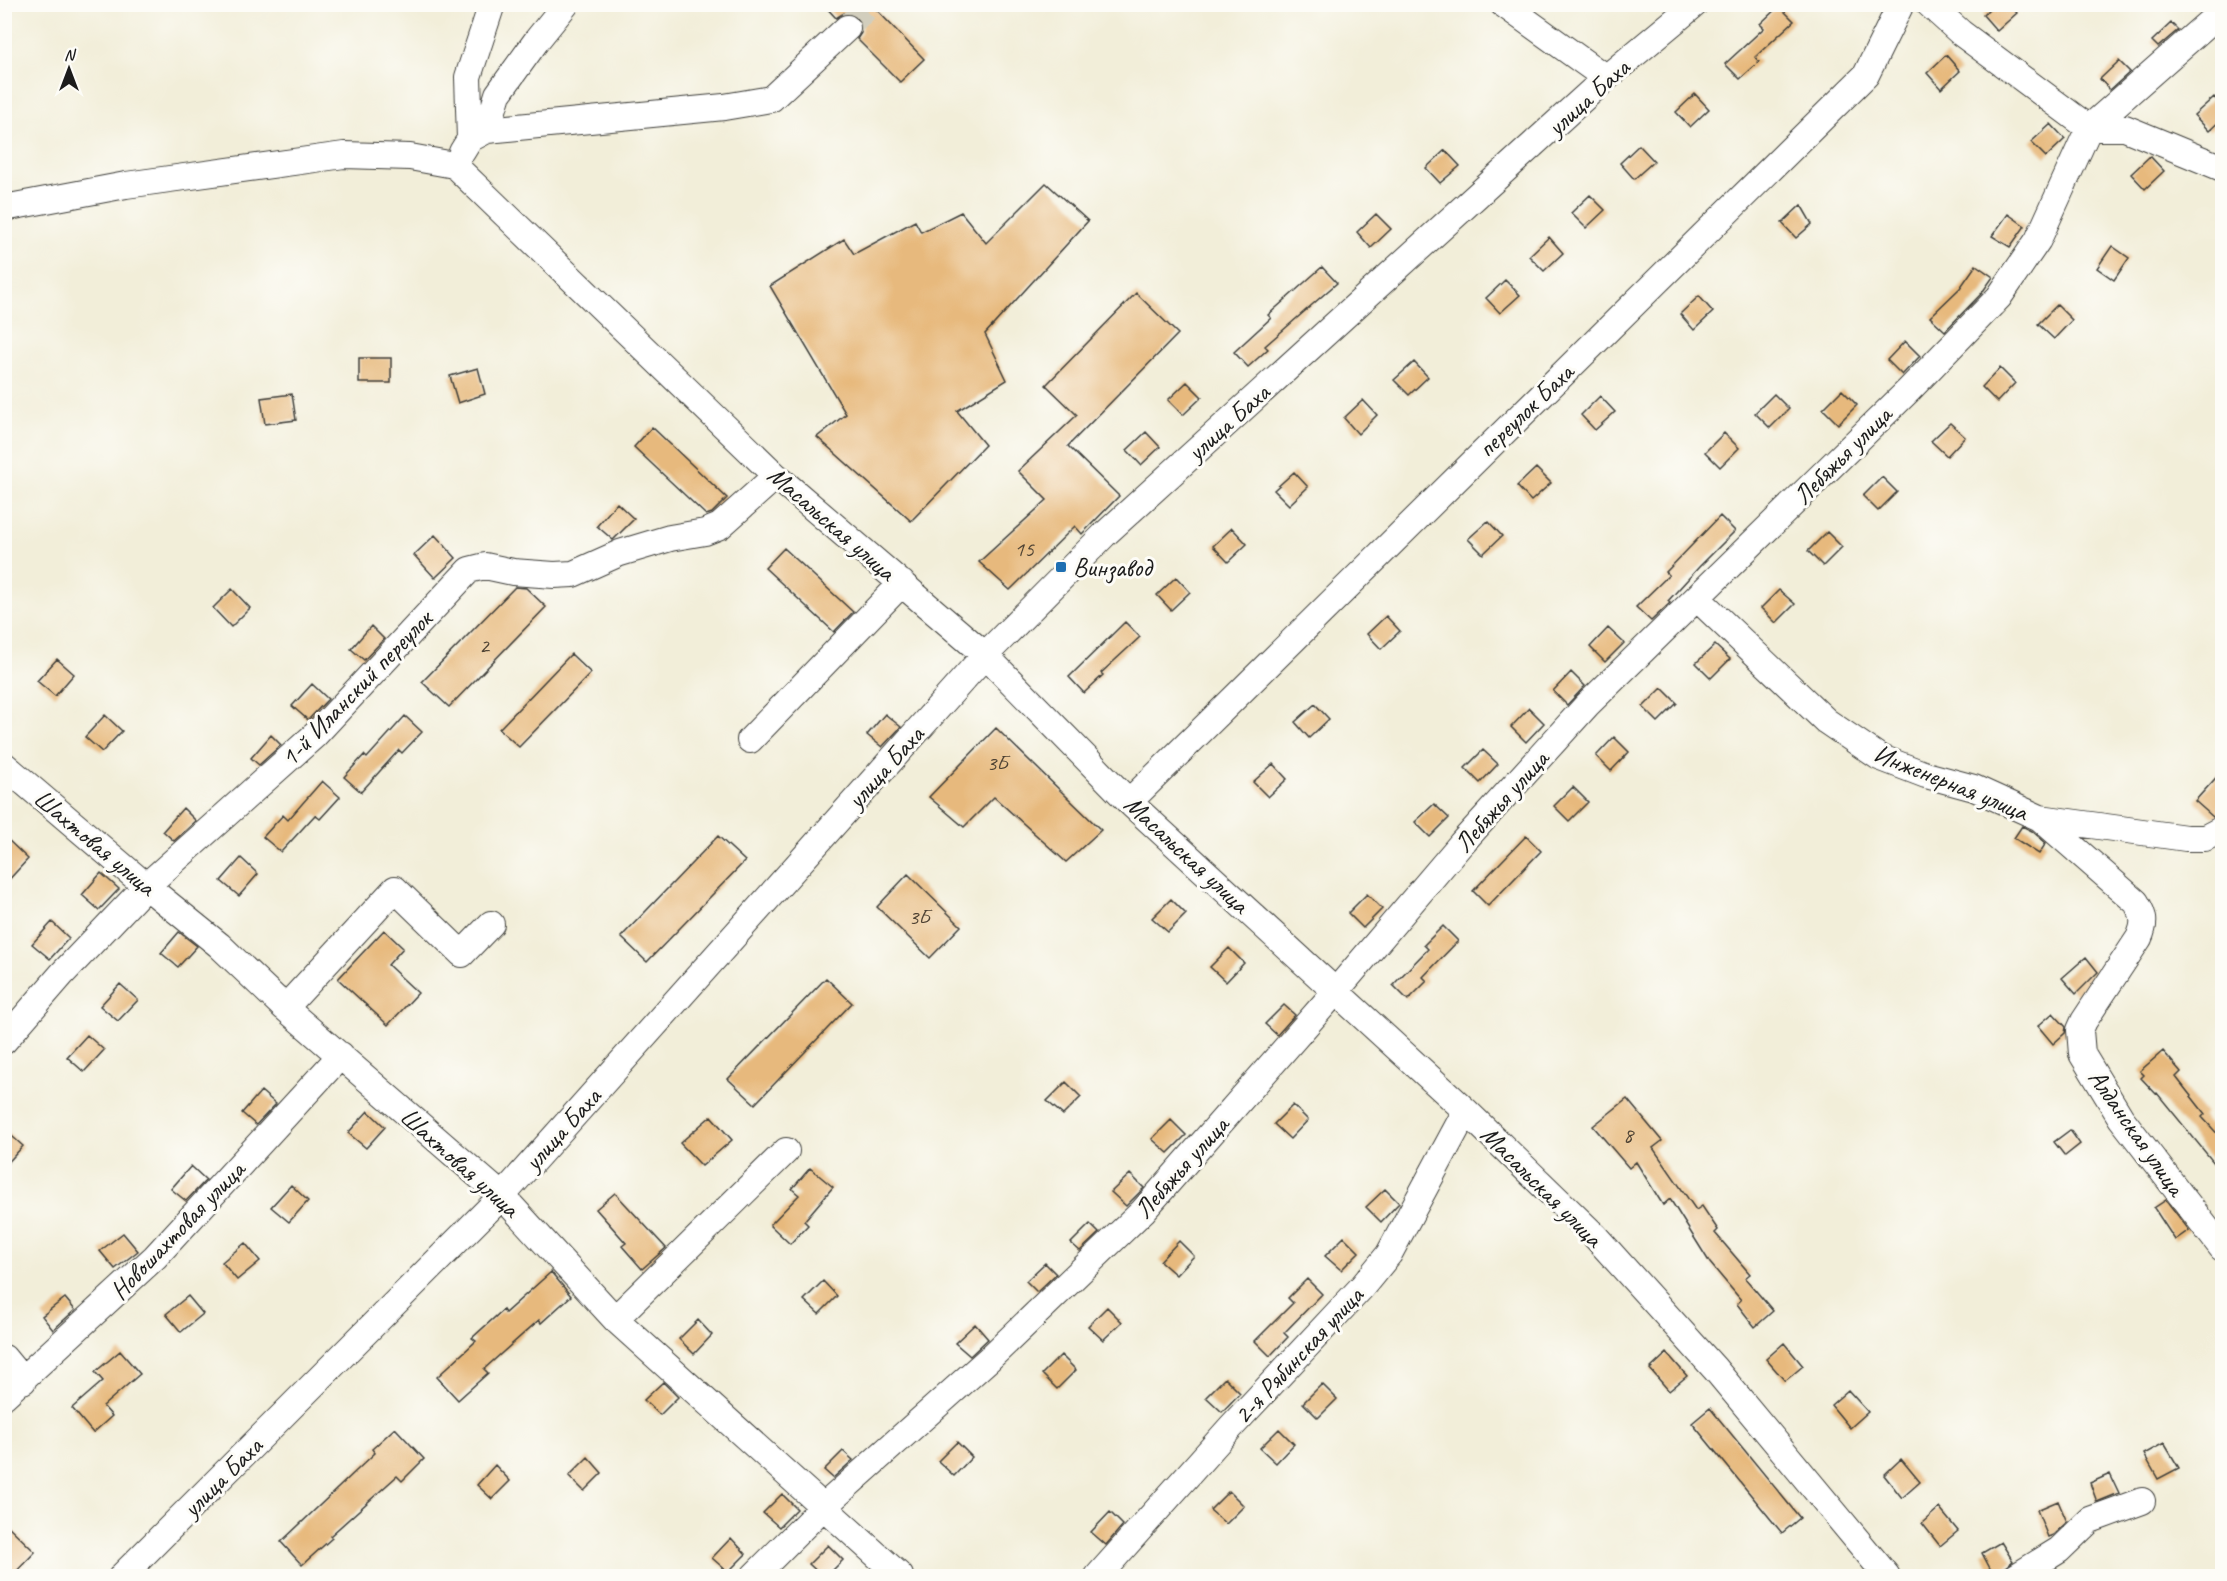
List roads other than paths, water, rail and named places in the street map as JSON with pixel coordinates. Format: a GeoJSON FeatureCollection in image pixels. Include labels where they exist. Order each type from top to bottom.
{"type":"FeatureCollection","features":[{"type":"Feature","properties":{"kind":"street"},"geometry":{"type":"LineString","coordinates":[[479,134],[468,77],[492,4]]}},
{"type":"Feature","properties":{"kind":"street"},"geometry":{"type":"LineString","coordinates":[[4,208],[126,185],[344,155],[410,157],[454,165],[479,134],[498,94],[566,4]]}},
{"type":"Feature","properties":{"kind":"street"},"geometry":{"type":"LineString","coordinates":[[1503,4],[1606,78]]}},
{"type":"Feature","properties":{"kind":"street","name":"улица Баха"},"geometry":{"type":"LineString","coordinates":[[122,1576],[502,1196],[985,655],[1104,535],[1606,78],[1695,4]]}},
{"type":"Feature","properties":{"kind":"street","name":"переулок Баха"},"geometry":{"type":"LineString","coordinates":[[1129,802],[1866,75],[1901,4]]}},
{"type":"Feature","properties":{"kind":"street"},"geometry":{"type":"LineString","coordinates":[[1929,4],[1961,33],[2089,128],[2125,128],[2223,168]]}},
{"type":"Feature","properties":{"kind":"street","name":"Лебяжья улица"},"geometry":{"type":"LineString","coordinates":[[754,1576],[822,1508],[990,1358],[1143,1211],[1461,844],[1587,705],[1909,390],[1999,297],[2038,240],[2089,128],[2223,11]]}},
{"type":"Feature","properties":{"kind":"street"},"geometry":{"type":"LineString","coordinates":[[479,134],[724,107],[771,99],[847,28]]}},
{"type":"Feature","properties":{"kind":"street","name":"Масальская улица"},"geometry":{"type":"LineString","coordinates":[[454,165],[776,476],[985,655],[1129,802],[1466,1111],[1594,1236],[1700,1352],[1887,1576]]}},
{"type":"Feature","properties":{"kind":"street","name":"1-й Иланский переулок"},"geometry":{"type":"LineString","coordinates":[[4,1041],[62,974],[146,886],[315,735],[469,570],[485,566],[513,572],[573,574],[620,552],[670,538],[705,532],[720,526],[776,476]]}},
{"type":"Feature","properties":{"kind":"street"},"geometry":{"type":"LineString","coordinates":[[750,740],[902,583]]}},
{"type":"Feature","properties":{"kind":"street","name":"Инженерная улица"},"geometry":{"type":"LineString","coordinates":[[1697,598],[1826,721],[1879,757],[1926,775],[1974,788],[2040,818],[2186,838],[2205,838],[2223,829]]}},
{"type":"Feature","properties":{"kind":"street","name":"Шахтовая улица"},"geometry":{"type":"LineString","coordinates":[[4,765],[219,945],[285,1008],[502,1196],[615,1319],[900,1576]]}},
{"type":"Feature","properties":{"kind":"street","name":"Алданская улица"},"geometry":{"type":"LineString","coordinates":[[2040,818],[2136,902],[2141,909],[2144,928],[2139,938],[2080,1030],[2082,1054],[2121,1118],[2223,1248]]}},
{"type":"Feature","properties":{"kind":"street"},"geometry":{"type":"LineString","coordinates":[[285,1008],[395,889],[462,954],[491,924]]}},
{"type":"Feature","properties":{"kind":"street","name":"Новошахтовая улица"},"geometry":{"type":"LineString","coordinates":[[14,1388],[155,1257],[341,1055]]}},
{"type":"Feature","properties":{"kind":"street","name":"2-я Рябинская улица"},"geometry":{"type":"LineString","coordinates":[[1098,1576],[1389,1254],[1466,1111]]}},
{"type":"Feature","properties":{"kind":"street"},"geometry":{"type":"LineString","coordinates":[[615,1319],[786,1151]]}},
{"type":"Feature","properties":{"kind":"street"},"geometry":{"type":"LineString","coordinates":[[4,1358],[14,1388]]}},
{"type":"Feature","properties":{"kind":"street"},"geometry":{"type":"LineString","coordinates":[[2017,1576],[2059,1550],[2090,1520],[2142,1501]]}},
{"type":"Feature","properties":{"kind":"tunnel"},"geometry":{"type":"LineString","coordinates":[[847,28],[870,4]]}},
{"type":"Feature","properties":{"kind":"place","name":"Винзавод"},"geometry":{"type":"Point","coordinates":[1061,567]}}]}
